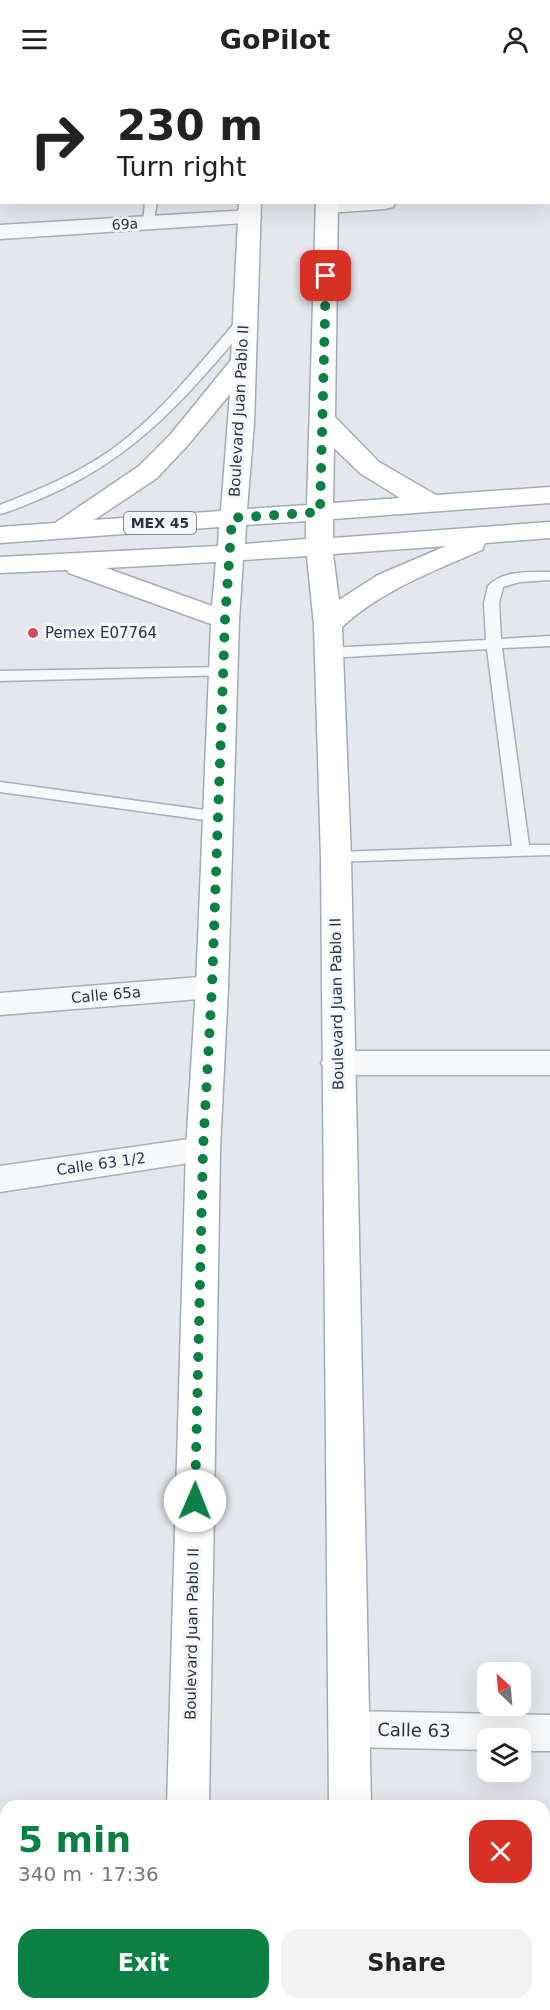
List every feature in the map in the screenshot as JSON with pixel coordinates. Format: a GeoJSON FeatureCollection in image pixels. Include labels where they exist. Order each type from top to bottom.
{"type":"FeatureCollection","features":[{"type":"Feature","properties":{"kind":"main road","name":"Boulevard Juan Pablo II"},"geometry":{"type":"LineString","coordinates":[[327,204],[319,546],[328,639],[336,858],[350,1800]]}},
{"type":"Feature","properties":{"kind":"main road","name":"Boulevard Juan Pablo II"},"geometry":{"type":"LineString","coordinates":[[188,1800],[203,1150],[212,987],[225,672],[225,620],[232,518],[242,424],[242,363],[250,210]]}},
{"type":"Feature","properties":{"kind":"main road"},"geometry":{"type":"LineString","coordinates":[[62,530],[148,472],[179,440],[242,363]]}},
{"type":"Feature","properties":{"kind":"main road"},"geometry":{"type":"LineString","coordinates":[[322,418],[364,465],[392,485],[434,504]]}},
{"type":"Feature","properties":{"kind":"main road","name":"MEX 45"},"geometry":{"type":"LineString","coordinates":[[0,535],[550,495]]}},
{"type":"Feature","properties":{"kind":"main road","name":"MEX 45"},"geometry":{"type":"LineString","coordinates":[[0,565],[230,553],[550,530]]}},
{"type":"Feature","properties":{"kind":"main road"},"geometry":{"type":"LineString","coordinates":[[328,639],[355,600],[388,580],[500,533]]}},
{"type":"Feature","properties":{"kind":"main road"},"geometry":{"type":"LineString","coordinates":[[60,561],[225,620]]}},
{"type":"Feature","properties":{"kind":"street","name":"69a"},"geometry":{"type":"LineString","coordinates":[[0,232],[150,213],[250,210]]}},
{"type":"Feature","properties":{"kind":"street","name":"Calle 65a"},"geometry":{"type":"LineString","coordinates":[[0,1004],[212,987]]}},
{"type":"Feature","properties":{"kind":"street"},"geometry":{"type":"LineString","coordinates":[[338,1063],[550,1063]]}},
{"type":"Feature","properties":{"kind":"street","name":"Calle 63 1/2"},"geometry":{"type":"LineString","coordinates":[[0,1179],[203,1150]]}},
{"type":"Feature","properties":{"kind":"street","name":"Calle 63"},"geometry":{"type":"LineString","coordinates":[[350,1729],[550,1732]]}},
{"type":"Feature","properties":{"kind":"lane"},"geometry":{"type":"LineString","coordinates":[[0,510],[59,484],[130,442],[195,378],[244,321]]}},
{"type":"Feature","properties":{"kind":"lane"},"geometry":{"type":"LineString","coordinates":[[521,851],[493,643],[491,598],[493,589],[500,583],[511,579],[550,576]]}},
{"type":"Feature","properties":{"kind":"lane"},"geometry":{"type":"LineString","coordinates":[[328,639],[493,643],[550,641]]}},
{"type":"Feature","properties":{"kind":"lane"},"geometry":{"type":"LineString","coordinates":[[0,676],[225,672]]}},
{"type":"Feature","properties":{"kind":"lane"},"geometry":{"type":"LineString","coordinates":[[0,787],[219,817]]}},
{"type":"Feature","properties":{"kind":"lane"},"geometry":{"type":"LineString","coordinates":[[336,858],[550,850]]}},
{"type":"Feature","properties":{"kind":"place","name":"Pemex E07764"},"geometry":{"type":"Point","coordinates":[33,633]}},
{"type":"Feature","properties":{"kind":"route"},"geometry":{"type":"LineString","coordinates":[[195,1501],[203,1150],[212,987],[225,672],[225,620],[232,518],[320,512],[326,276]]}}]}
